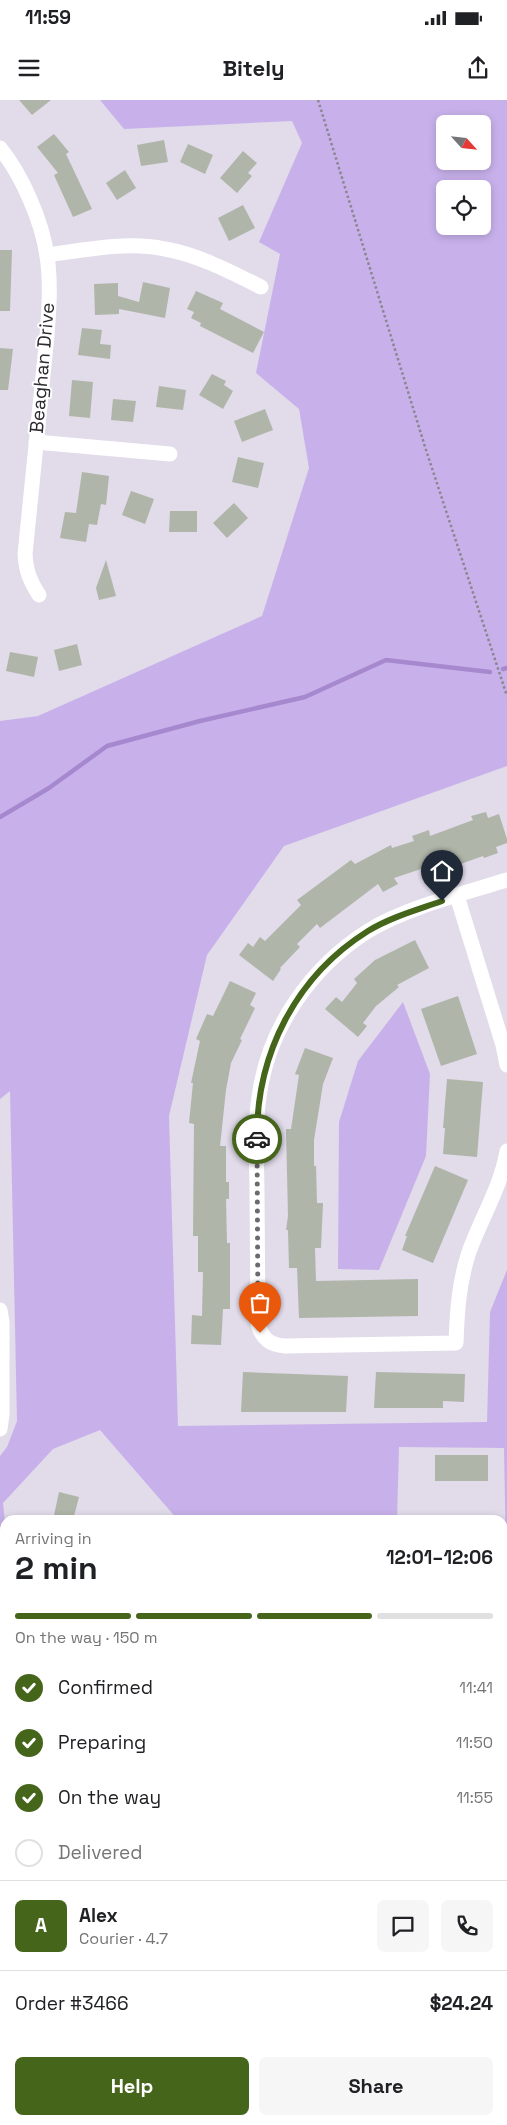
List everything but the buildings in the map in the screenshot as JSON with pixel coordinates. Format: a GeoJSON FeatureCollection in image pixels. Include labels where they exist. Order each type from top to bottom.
{"type":"FeatureCollection","features":[{"type":"Feature","properties":{"kind":"street","name":"Beaghan Drive"},"geometry":{"type":"LineString","coordinates":[[0,148],[16,170],[41,229],[47,255],[49,301],[25,554],[26,569],[30,582],[39,595]]}},
{"type":"Feature","properties":{"kind":"street"},"geometry":{"type":"LineString","coordinates":[[47,255],[113,246],[165,248],[220,267],[261,287]]}},
{"type":"Feature","properties":{"kind":"street"},"geometry":{"type":"LineString","coordinates":[[36,442],[170,454]]}},
{"type":"Feature","properties":{"kind":"street"},"geometry":{"type":"LineString","coordinates":[[507,880],[399,916],[369,930],[340,951],[317,974],[296,1000],[278,1030],[267,1062],[259,1096],[256,1132],[258,1324],[260,1333],[267,1341],[276,1345],[286,1346],[456,1343],[457,1302],[462,1276],[470,1250],[504,1168],[507,1151]]}},
{"type":"Feature","properties":{"kind":"street"},"geometry":{"type":"LineString","coordinates":[[457,896],[503,1046],[507,1065]]}},
{"type":"Feature","properties":{"kind":"street"},"geometry":{"type":"LineString","coordinates":[[0,1310],[2,1322],[2,1406],[0,1429]]}},
{"type":"Feature","properties":{"kind":"path"},"geometry":{"type":"LineString","coordinates":[[318,100],[426,450],[507,696]]}},
{"type":"Feature","properties":{"kind":"shaded area"},"geometry":{"type":"Polygon","coordinates":[[[100,100],[507,100],[507,766],[284,846],[207,955],[169,1116],[178,1426],[487,1422],[490,1312],[507,1270],[507,1515],[505,1515],[504,1448],[399,1447],[397,1515],[174,1515],[100,1430],[53,1449],[3,1503],[4,1515],[0,1515],[0,1456],[7,1447],[17,1421],[10,1091],[0,1099],[0,721],[38,716],[262,616],[309,468],[299,409],[256,373],[280,254],[259,242],[302,143],[292,121],[124,129],[100,100]]]}},
{"type":"Feature","properties":{"kind":"shaded area"},"geometry":{"type":"Polygon","coordinates":[[[403,1002],[430,1074],[426,1156],[379,1270],[338,1269],[339,1122],[358,1061],[403,1002]]]}},
{"type":"Feature","properties":{"kind":"waterway"},"geometry":{"type":"LineString","coordinates":[[0,817],[49,788],[107,746],[200,721],[305,697],[386,660],[490,672]]}},
{"type":"Feature","properties":{"kind":"waterway"},"geometry":{"type":"LineString","coordinates":[[503,669],[507,668]]}},
{"type":"Feature","properties":{"kind":"way so far"},"geometry":{"type":"LineString","coordinates":[[257,1139],[258,1324],[260,1333]]}},
{"type":"Feature","properties":{"kind":"route"},"geometry":{"type":"LineString","coordinates":[[257,1139],[259,1096],[267,1062],[278,1030],[296,1000],[317,974],[340,951],[369,930],[399,916],[442,901]]}}]}
